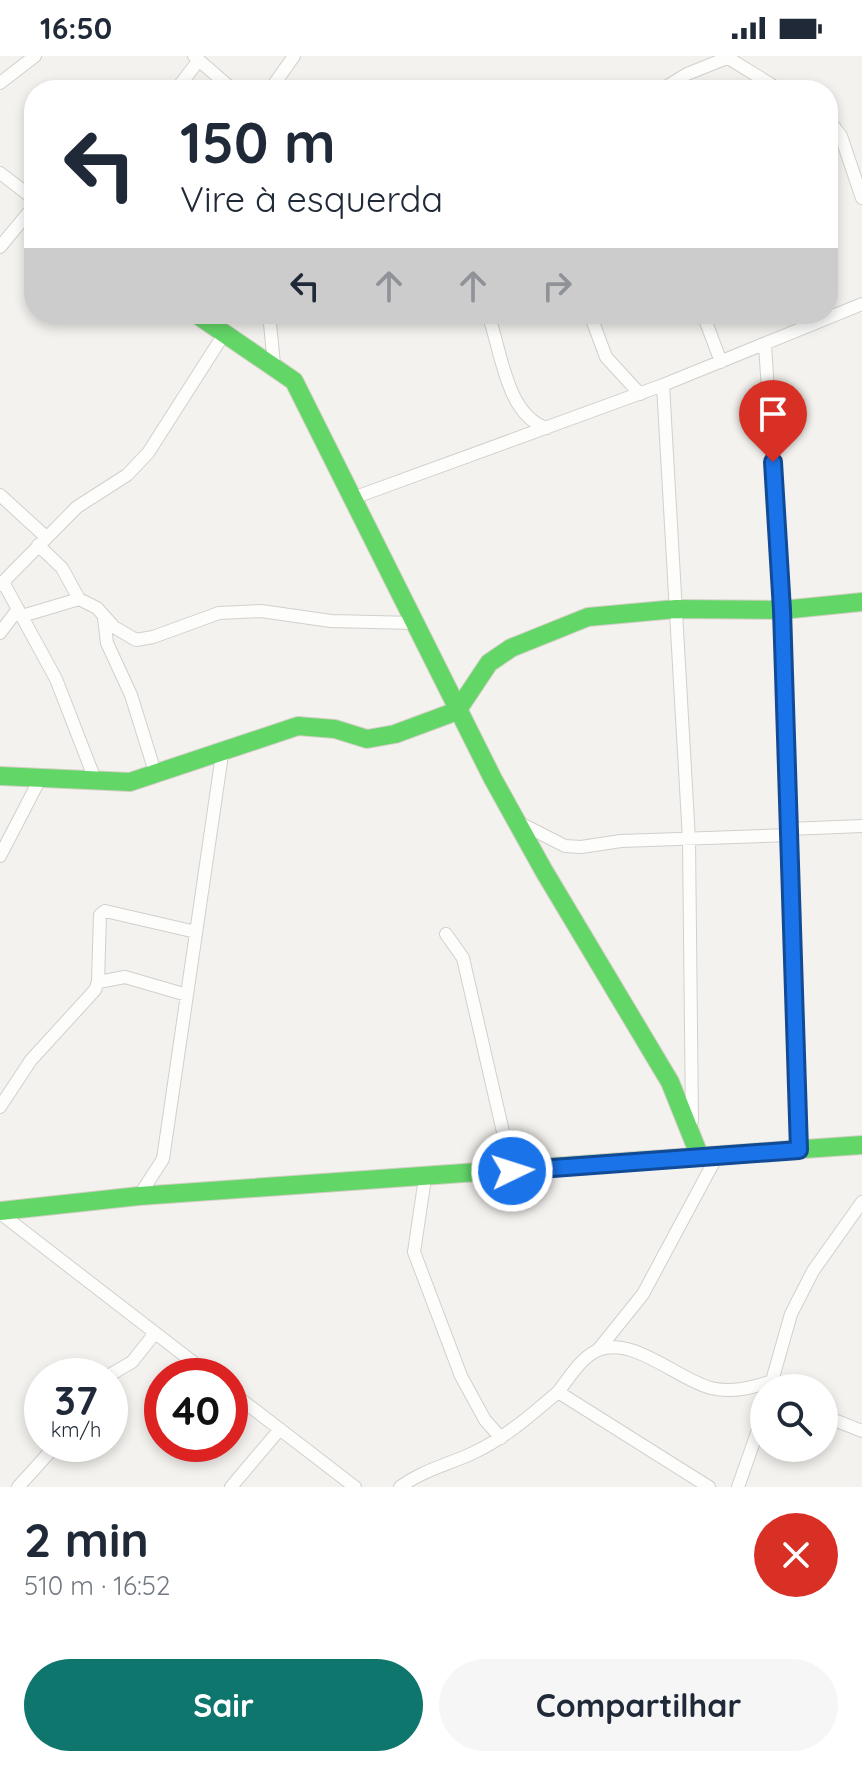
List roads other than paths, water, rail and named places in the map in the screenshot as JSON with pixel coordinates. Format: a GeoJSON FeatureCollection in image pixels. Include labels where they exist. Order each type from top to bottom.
{"type":"FeatureCollection","features":[{"type":"Feature","properties":{"kind":"street"},"geometry":{"type":"LineString","coordinates":[[0,83],[35,56]]}},
{"type":"Feature","properties":{"kind":"street"},"geometry":{"type":"LineString","coordinates":[[277,80],[294,56]]}},
{"type":"Feature","properties":{"kind":"street"},"geometry":{"type":"LineString","coordinates":[[677,80],[726,57],[764,80]]}},
{"type":"Feature","properties":{"kind":"street"},"geometry":{"type":"LineString","coordinates":[[183,80],[197,58],[222,80]]}},
{"type":"Feature","properties":{"kind":"street"},"geometry":{"type":"LineString","coordinates":[[838,132],[862,198]]}},
{"type":"Feature","properties":{"kind":"street"},"geometry":{"type":"LineString","coordinates":[[0,173],[24,191]]}},
{"type":"Feature","properties":{"kind":"street"},"geometry":{"type":"LineString","coordinates":[[0,247],[24,218]]}},
{"type":"Feature","properties":{"kind":"street"},"geometry":{"type":"LineString","coordinates":[[838,314],[862,304]]}},
{"type":"Feature","properties":{"kind":"street"},"geometry":{"type":"LineString","coordinates":[[210,324],[274,364],[300,390],[333,465],[353,498],[457,711],[515,820],[580,934],[641,1027],[709,1157]]}},
{"type":"Feature","properties":{"kind":"street"},"geometry":{"type":"LineString","coordinates":[[270,324],[274,364]]}},
{"type":"Feature","properties":{"kind":"street"},"geometry":{"type":"LineString","coordinates":[[491,324],[520,408],[531,422],[547,428]]}},
{"type":"Feature","properties":{"kind":"street"},"geometry":{"type":"LineString","coordinates":[[594,324],[606,357],[640,394]]}},
{"type":"Feature","properties":{"kind":"street"},"geometry":{"type":"LineString","coordinates":[[707,324],[721,362]]}},
{"type":"Feature","properties":{"kind":"street"},"geometry":{"type":"LineString","coordinates":[[353,498],[640,394],[814,324]]}},
{"type":"Feature","properties":{"kind":"street"},"geometry":{"type":"LineString","coordinates":[[96,782],[56,679],[2,584],[77,507],[127,475],[148,453],[224,334]]}},
{"type":"Feature","properties":{"kind":"street"},"geometry":{"type":"LineString","coordinates":[[765,344],[782,610],[799,1150]]}},
{"type":"Feature","properties":{"kind":"street"},"geometry":{"type":"LineString","coordinates":[[663,385],[689,840],[692,1128]]}},
{"type":"Feature","properties":{"kind":"street"},"geometry":{"type":"LineString","coordinates":[[0,495],[42,541],[79,599],[97,608],[104,618],[136,640],[153,637],[219,613],[261,611],[331,621],[415,623]]}},
{"type":"Feature","properties":{"kind":"street"},"geometry":{"type":"LineString","coordinates":[[0,633],[20,612],[79,599]]}},
{"type":"Feature","properties":{"kind":"street"},"geometry":{"type":"LineString","coordinates":[[0,776],[40,779],[59,776],[96,782],[130,782],[223,748],[298,726],[335,729],[367,739],[395,734],[457,711],[472,684],[489,663],[511,648],[588,617],[676,609],[782,610],[862,602]]}},
{"type":"Feature","properties":{"kind":"street"},"geometry":{"type":"LineString","coordinates":[[104,618],[107,643],[131,695],[156,775]]}},
{"type":"Feature","properties":{"kind":"street"},"geometry":{"type":"LineString","coordinates":[[139,1196],[163,1159],[223,748]]}},
{"type":"Feature","properties":{"kind":"street"},"geometry":{"type":"LineString","coordinates":[[0,856],[40,779]]}},
{"type":"Feature","properties":{"kind":"street"},"geometry":{"type":"LineString","coordinates":[[515,820],[565,846],[862,826]]}},
{"type":"Feature","properties":{"kind":"street"},"geometry":{"type":"LineString","coordinates":[[98,982],[100,915],[105,911],[196,932]]}},
{"type":"Feature","properties":{"kind":"street"},"geometry":{"type":"LineString","coordinates":[[446,934],[463,958],[512,1171]]}},
{"type":"Feature","properties":{"kind":"street"},"geometry":{"type":"LineString","coordinates":[[0,1107],[31,1060],[98,982],[125,977],[187,995]]}},
{"type":"Feature","properties":{"kind":"street"},"geometry":{"type":"LineString","coordinates":[[0,1212],[139,1196],[862,1145]]}},
{"type":"Feature","properties":{"kind":"street"},"geometry":{"type":"LineString","coordinates":[[400,1487],[420,1472],[473,1453],[501,1438],[558,1392],[598,1350],[643,1294],[709,1157]]}},
{"type":"Feature","properties":{"kind":"street"},"geometry":{"type":"LineString","coordinates":[[425,1178],[414,1252],[461,1376],[485,1420],[501,1438]]}},
{"type":"Feature","properties":{"kind":"street"},"geometry":{"type":"LineString","coordinates":[[778,1374],[796,1303],[813,1271],[862,1202]]}},
{"type":"Feature","properties":{"kind":"street"},"geometry":{"type":"LineString","coordinates":[[0,1212],[188,1358]]}},
{"type":"Feature","properties":{"kind":"street"},"geometry":{"type":"LineString","coordinates":[[128,1364],[155,1333]]}},
{"type":"Feature","properties":{"kind":"street"},"geometry":{"type":"LineString","coordinates":[[598,1350],[622,1349],[661,1362],[715,1389],[750,1389]]}},
{"type":"Feature","properties":{"kind":"street"},"geometry":{"type":"LineString","coordinates":[[558,1392],[709,1487]]}},
{"type":"Feature","properties":{"kind":"street"},"geometry":{"type":"LineString","coordinates":[[248,1405],[340,1483],[355,1487]]}},
{"type":"Feature","properties":{"kind":"street"},"geometry":{"type":"LineString","coordinates":[[838,1422],[862,1431]]}},
{"type":"Feature","properties":{"kind":"street"},"geometry":{"type":"LineString","coordinates":[[231,1487],[280,1429]]}},
{"type":"Feature","properties":{"kind":"street"},"geometry":{"type":"LineString","coordinates":[[738,1487],[750,1453]]}},
{"type":"Feature","properties":{"kind":"street"},"geometry":{"type":"LineString","coordinates":[[18,1487],[41,1462]]}}]}
